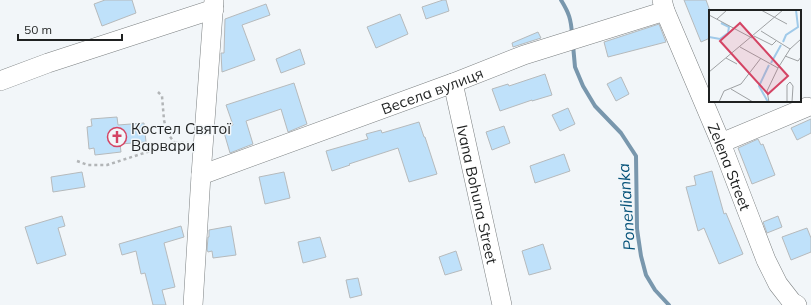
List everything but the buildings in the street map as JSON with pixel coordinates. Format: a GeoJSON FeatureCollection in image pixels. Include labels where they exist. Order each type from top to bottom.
{"type":"FeatureCollection","features":[{"type":"Feature","properties":{"kind":"street"},"geometry":{"type":"LineString","coordinates":[[0,81],[214,4],[193,305]]}},
{"type":"Feature","properties":{"kind":"street","name":"Весела вулиця"},"geometry":{"type":"LineString","coordinates":[[201,175],[453,83],[524,55],[586,36],[664,5]]}},
{"type":"Feature","properties":{"kind":"street","name":"Zelena Street"},"geometry":{"type":"LineString","coordinates":[[664,5],[721,143],[766,260],[778,284],[792,302],[797,305]]}},
{"type":"Feature","properties":{"kind":"street","name":"Ivana Bohuna Street"},"geometry":{"type":"LineString","coordinates":[[453,83],[496,303]]}},
{"type":"Feature","properties":{"kind":"street"},"geometry":{"type":"LineString","coordinates":[[721,143],[807,106]]}},
{"type":"Feature","properties":{"kind":"path"},"geometry":{"type":"LineString","coordinates":[[158,92],[162,96],[164,120],[167,133],[175,143]]}},
{"type":"Feature","properties":{"kind":"path"},"geometry":{"type":"LineString","coordinates":[[77,161],[88,165],[107,165],[175,143],[191,144]]}},
{"type":"Feature","properties":{"kind":"waterway","name":"Ponerlianka"},"geometry":{"type":"LineString","coordinates":[[561,0],[569,16],[572,34]]}},
{"type":"Feature","properties":{"kind":"waterway","name":"Ponerlianka"},"geometry":{"type":"LineString","coordinates":[[573,45],[575,67],[583,86],[595,106],[621,133],[636,156],[637,229],[641,256],[646,275],[655,290],[669,305]]}},
{"type":"Feature","properties":{"kind":"place","name":"Костел Святої Варвари"},"geometry":{"type":"Point","coordinates":[117,137]}}]}
